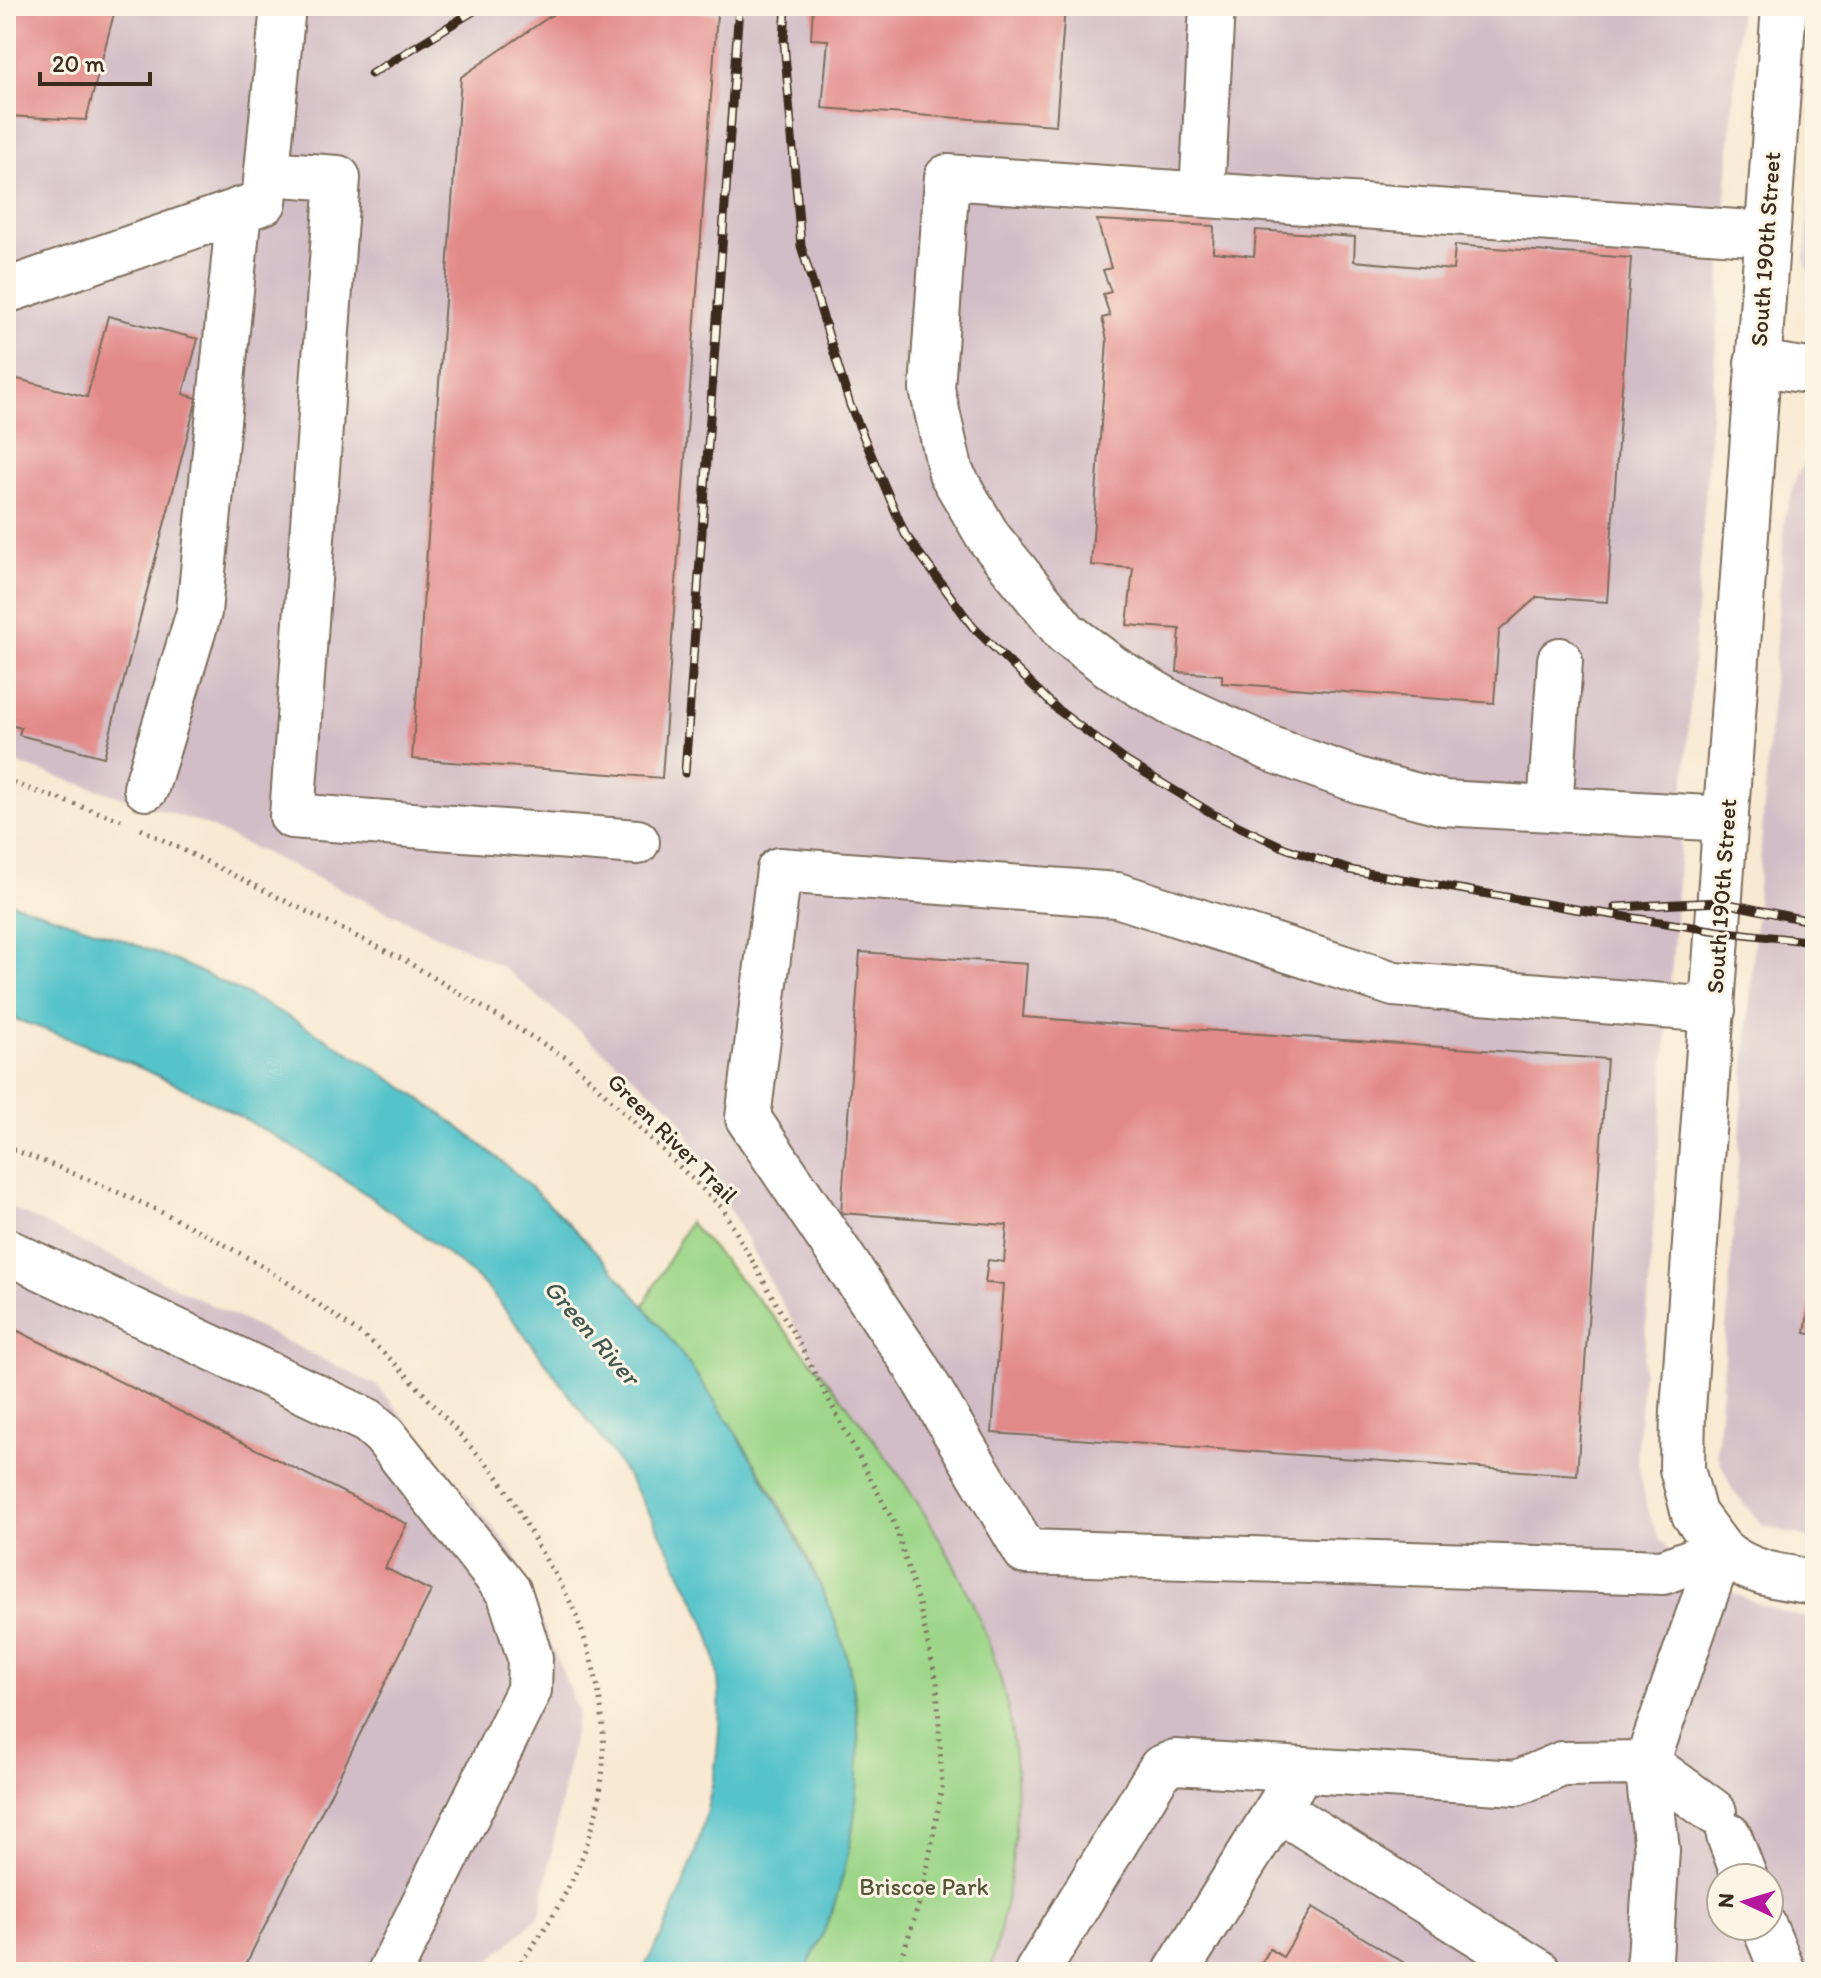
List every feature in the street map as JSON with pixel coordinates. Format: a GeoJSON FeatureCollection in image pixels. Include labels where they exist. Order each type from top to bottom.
{"type":"FeatureCollection","features":[{"type":"Feature","properties":{"kind":"street"},"geometry":{"type":"LineString","coordinates":[[1202,194],[1212,6]]}},
{"type":"Feature","properties":{"kind":"street","name":"South 190th Street"},"geometry":{"type":"LineString","coordinates":[[1721,1550],[1694,1514],[1682,1469],[1683,1410],[1784,6]]}},
{"type":"Feature","properties":{"kind":"street"},"geometry":{"type":"LineString","coordinates":[[6,291],[264,202],[283,15]]}},
{"type":"Feature","properties":{"kind":"street"},"geometry":{"type":"LineString","coordinates":[[267,173],[338,178],[292,816],[637,842]]}},
{"type":"Feature","properties":{"kind":"street"},"geometry":{"type":"LineString","coordinates":[[1726,819],[1444,803],[1360,781],[1276,751],[1173,704],[1114,669],[1066,633],[989,538],[951,473],[932,389],[947,177],[1766,234]]}},
{"type":"Feature","properties":{"kind":"street"},"geometry":{"type":"LineString","coordinates":[[146,788],[199,612],[239,210]]}},
{"type":"Feature","properties":{"kind":"street"},"geometry":{"type":"LineString","coordinates":[[1757,363],[1815,372]]}},
{"type":"Feature","properties":{"kind":"street"},"geometry":{"type":"LineString","coordinates":[[1550,809],[1560,660]]}},
{"type":"Feature","properties":{"kind":"street"},"geometry":{"type":"LineString","coordinates":[[1713,1010],[1394,984],[1117,895],[779,870],[748,1118],[915,1365],[1026,1552],[1663,1572],[1721,1550]]}},
{"type":"Feature","properties":{"kind":"street"},"geometry":{"type":"LineString","coordinates":[[6,1251],[368,1421],[384,1435],[509,1592],[530,1658],[529,1690],[390,1972]]}},
{"type":"Feature","properties":{"kind":"street"},"geometry":{"type":"LineString","coordinates":[[1721,1550],[1736,1563],[1769,1575],[1815,1582]]}},
{"type":"Feature","properties":{"kind":"street"},"geometry":{"type":"LineString","coordinates":[[1647,1972],[1657,1850],[1647,1763],[1721,1550]]}},
{"type":"Feature","properties":{"kind":"street"},"geometry":{"type":"LineString","coordinates":[[1037,1972],[1161,1768],[1175,1762],[1517,1783],[1562,1764],[1647,1763],[1722,1824],[1738,1862]]}},
{"type":"Feature","properties":{"kind":"street"},"geometry":{"type":"LineString","coordinates":[[1176,1972],[1303,1769]]}},
{"type":"Feature","properties":{"kind":"street"},"geometry":{"type":"LineString","coordinates":[[1278,1809],[1539,1972]]}},
{"type":"Feature","properties":{"kind":"street"},"geometry":{"type":"LineString","coordinates":[[1771,1942],[1783,1972]]}},
{"type":"Feature","properties":{"kind":"path","name":"Green River Trail"},"geometry":{"type":"LineString","coordinates":[[6,781],[130,823],[406,961],[570,1060],[723,1209],[802,1349],[895,1525],[919,1605],[937,1683],[942,1788],[922,1895],[897,1972]]}},
{"type":"Feature","properties":{"kind":"shaded area"},"geometry":{"type":"Polygon","coordinates":[[[6,6],[1740,6],[1637,1456],[1647,1508],[1660,1540],[1699,1578],[1766,1607],[1815,1621],[1815,1972],[990,1972],[1010,1884],[1016,1785],[1012,1733],[1000,1677],[975,1608],[934,1531],[817,1366],[675,1111],[501,966],[204,824],[6,760],[6,6]]]}},
{"type":"Feature","properties":{"kind":"shaded area"},"geometry":{"type":"Polygon","coordinates":[[[1815,118],[1815,287],[1805,262],[1815,118]]]}},
{"type":"Feature","properties":{"kind":"shaded area"},"geometry":{"type":"Polygon","coordinates":[[[1815,445],[1815,1540],[1762,1525],[1732,1489],[1717,1454],[1785,516],[1797,475],[1815,445]]]}},
{"type":"Feature","properties":{"kind":"shaded area"},"geometry":{"type":"Polygon","coordinates":[[[6,1205],[378,1386],[515,1554],[578,1711],[540,1916],[477,1972],[6,1972],[6,1205]]]}},
{"type":"Feature","properties":{"kind":"green space","name":"Briscoe Park"},"geometry":{"type":"Polygon","coordinates":[[[689,1222],[839,1394],[930,1522],[967,1590],[995,1660],[1012,1732],[1015,1762],[1013,1853],[1004,1913],[990,1972],[804,1972],[830,1914],[851,1829],[858,1754],[856,1704],[846,1655],[829,1607],[786,1516],[732,1429],[644,1305],[689,1222]]]}},
{"type":"Feature","properties":{"kind":"water","name":"Green River"},"geometry":{"type":"Polygon","coordinates":[[[6,901],[118,938],[211,977],[294,1020],[400,1085],[461,1128],[518,1176],[623,1281],[670,1339],[714,1399],[754,1462],[815,1574],[847,1658],[858,1736],[854,1819],[836,1899],[822,1937],[804,1972],[641,1972],[680,1894],[709,1802],[717,1755],[720,1708],[716,1664],[700,1610],[651,1517],[606,1445],[534,1347],[492,1293],[462,1265],[390,1211],[300,1151],[206,1098],[157,1075],[6,1016],[6,901]]]}},
{"type":"Feature","properties":{"kind":"building"},"geometry":{"type":"Polygon","coordinates":[[[6,6],[116,6],[86,120],[6,116],[6,6]]]}},
{"type":"Feature","properties":{"kind":"building"},"geometry":{"type":"Polygon","coordinates":[[[565,6],[613,6],[717,14],[662,778],[412,759],[461,77],[565,6]]]}},
{"type":"Feature","properties":{"kind":"building"},"geometry":{"type":"Polygon","coordinates":[[[813,6],[1065,6],[1056,125],[822,108],[828,40],[811,39],[813,6]]]}},
{"type":"Feature","properties":{"kind":"building"},"geometry":{"type":"Polygon","coordinates":[[[1097,220],[1214,226],[1213,252],[1254,256],[1256,230],[1355,237],[1354,261],[1453,270],[1455,245],[1631,258],[1607,602],[1537,597],[1499,631],[1494,703],[1222,683],[1222,675],[1177,672],[1180,629],[1127,625],[1133,568],[1091,565],[1107,340],[1102,318],[1110,316],[1103,294],[1111,292],[1103,270],[1111,268],[1097,220]]]}},
{"type":"Feature","properties":{"kind":"building"},"geometry":{"type":"Polygon","coordinates":[[[108,316],[198,339],[183,394],[197,398],[104,757],[19,735],[21,728],[6,724],[6,376],[87,397],[108,316]]]}},
{"type":"Feature","properties":{"kind":"building"},"geometry":{"type":"Polygon","coordinates":[[[860,952],[1027,964],[1023,1017],[1607,1059],[1577,1475],[992,1433],[1003,1284],[985,1283],[988,1260],[1004,1262],[1007,1225],[841,1213],[860,952]]]}},
{"type":"Feature","properties":{"kind":"building"},"geometry":{"type":"Polygon","coordinates":[[[1815,1280],[1815,1335],[1805,1333],[1815,1280]]]}},
{"type":"Feature","properties":{"kind":"building"},"geometry":{"type":"Polygon","coordinates":[[[6,1325],[407,1524],[385,1568],[431,1591],[242,1972],[6,1972],[6,1325]]]}},
{"type":"Feature","properties":{"kind":"building"},"geometry":{"type":"Polygon","coordinates":[[[1313,1907],[1419,1972],[1256,1972],[1270,1949],[1283,1957],[1313,1907]]]}},
{"type":"Feature","properties":{"kind":"railway"},"geometry":{"type":"LineString","coordinates":[[371,74],[482,6]]}},
{"type":"Feature","properties":{"kind":"railway"},"geometry":{"type":"LineString","coordinates":[[685,773],[739,6]]}},
{"type":"Feature","properties":{"kind":"railway"},"geometry":{"type":"LineString","coordinates":[[786,6],[784,41],[801,246],[850,405],[905,534],[973,627],[1058,710],[1126,761],[1213,814],[1285,848],[1350,870],[1575,909],[1815,942]]}},
{"type":"Feature","properties":{"kind":"railway"},"geometry":{"type":"LineString","coordinates":[[1615,907],[1720,902],[1815,922]]}}]}
